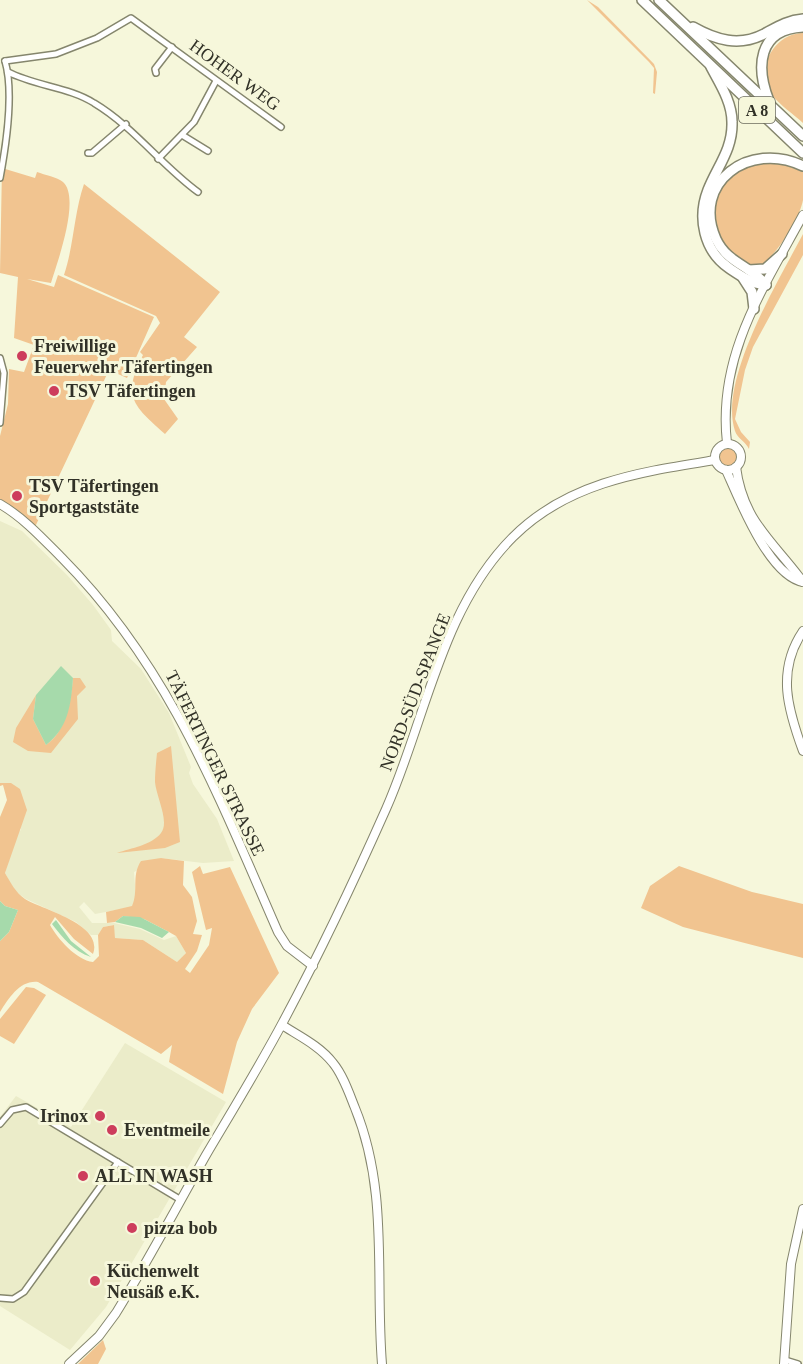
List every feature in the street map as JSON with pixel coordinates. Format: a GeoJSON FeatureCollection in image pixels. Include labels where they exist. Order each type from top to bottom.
{"type":"FeatureCollection","features":[{"type":"Feature","properties":{"kind":"highway","name":"A 8"},"geometry":{"type":"LineString","coordinates":[[642,0],[803,153]]}},
{"type":"Feature","properties":{"kind":"highway","name":"A 8"},"geometry":{"type":"LineString","coordinates":[[659,0],[803,136]]}},
{"type":"Feature","properties":{"kind":"highway"},"geometry":{"type":"LineString","coordinates":[[678,18],[711,36],[738,41],[756,37],[782,24],[803,20]]}},
{"type":"Feature","properties":{"kind":"highway"},"geometry":{"type":"LineString","coordinates":[[769,104],[760,73],[764,52],[781,33],[803,27]]}},
{"type":"Feature","properties":{"kind":"highway"},"geometry":{"type":"LineString","coordinates":[[711,67],[730,107],[732,122],[725,157],[705,200],[704,230],[712,250],[721,262],[766,285]]}},
{"type":"Feature","properties":{"kind":"highway"},"geometry":{"type":"LineString","coordinates":[[753,309],[752,292],[743,273],[725,253],[713,231],[712,209],[717,189],[733,170],[755,158],[782,158],[803,166]]}},
{"type":"Feature","properties":{"kind":"highway"},"geometry":{"type":"LineString","coordinates":[[743,273],[765,269],[782,254]]}},
{"type":"Feature","properties":{"kind":"main road"},"geometry":{"type":"LineString","coordinates":[[727,443],[725,402],[730,364],[753,309],[803,215]]}},
{"type":"Feature","properties":{"kind":"main road"},"geometry":{"type":"LineString","coordinates":[[727,443],[717,448],[715,460],[719,467],[726,470],[755,526],[774,559],[795,580],[803,582],[755,526],[742,492],[736,467],[740,453],[735,446],[727,443]]}},
{"type":"Feature","properties":{"kind":"main road","name":"NORD-SÜD-SPANGE"},"geometry":{"type":"LineString","coordinates":[[69,1364],[99,1336],[116,1313],[282,1025],[313,966],[397,783],[458,619],[486,570],[511,540],[554,505],[594,486],[635,474],[715,460]]}},
{"type":"Feature","properties":{"kind":"main road"},"geometry":{"type":"LineString","coordinates":[[726,470],[736,467]]}},
{"type":"Feature","properties":{"kind":"main road","name":"TÄFERTINGER STRASSE"},"geometry":{"type":"LineString","coordinates":[[0,504],[21,519],[74,570],[130,635],[163,685],[187,730],[278,932],[287,946],[313,966]]}},
{"type":"Feature","properties":{"kind":"main road"},"geometry":{"type":"LineString","coordinates":[[803,631],[789,659],[786,676],[789,709],[803,752]]}},
{"type":"Feature","properties":{"kind":"main road"},"geometry":{"type":"LineString","coordinates":[[282,1025],[322,1052],[334,1064],[360,1120],[377,1189],[380,1228],[382,1364]]}},
{"type":"Feature","properties":{"kind":"main road"},"geometry":{"type":"LineString","coordinates":[[784,1362],[791,1264],[803,1209]]}},
{"type":"Feature","properties":{"kind":"street","name":"HOHER WEG"},"geometry":{"type":"LineString","coordinates":[[3,59],[56,54],[97,39],[131,18],[281,127]]}},
{"type":"Feature","properties":{"kind":"street","name":"HOHER WEG"},"geometry":{"type":"LineString","coordinates":[[156,73],[155,69],[172,47]]}},
{"type":"Feature","properties":{"kind":"street"},"geometry":{"type":"LineString","coordinates":[[0,178],[8,106],[8,72],[3,59]]}},
{"type":"Feature","properties":{"kind":"street"},"geometry":{"type":"LineString","coordinates":[[8,72],[92,101],[126,124],[158,159],[198,192]]}},
{"type":"Feature","properties":{"kind":"street"},"geometry":{"type":"LineString","coordinates":[[158,159],[200,113],[216,81]]}},
{"type":"Feature","properties":{"kind":"street"},"geometry":{"type":"LineString","coordinates":[[88,153],[126,124]]}},
{"type":"Feature","properties":{"kind":"street"},"geometry":{"type":"LineString","coordinates":[[182,135],[208,151]]}},
{"type":"Feature","properties":{"kind":"street"},"geometry":{"type":"LineString","coordinates":[[0,358],[4,373],[0,423]]}},
{"type":"Feature","properties":{"kind":"street"},"geometry":{"type":"LineString","coordinates":[[0,1124],[12,1110],[26,1107],[181,1200]]}},
{"type":"Feature","properties":{"kind":"street"},"geometry":{"type":"LineString","coordinates":[[0,1298],[13,1299],[24,1292],[118,1162]]}},
{"type":"Feature","properties":{"kind":"street"},"geometry":{"type":"LineString","coordinates":[[784,1362],[798,1364]]}},
{"type":"Feature","properties":{"kind":"shaded area"},"geometry":{"type":"Polygon","coordinates":[[[587,0],[598,7],[654,64],[657,72],[655,94],[653,93],[654,68],[587,0]]]}},
{"type":"Feature","properties":{"kind":"shaded area"},"geometry":{"type":"Polygon","coordinates":[[[803,33],[803,123],[772,95],[765,75],[766,65],[775,46],[783,39],[803,33]]]}},
{"type":"Feature","properties":{"kind":"shaded area"},"geometry":{"type":"Polygon","coordinates":[[[772,160],[803,172],[803,200],[801,209],[785,239],[756,269],[728,253],[718,237],[713,222],[714,207],[719,193],[740,171],[772,160]]]}},
{"type":"Feature","properties":{"kind":"shaded area","name":"TSV Täfertingen"},"geometry":{"type":"Polygon","coordinates":[[[2,168],[35,178],[37,172],[51,176],[63,182],[68,190],[69,216],[51,283],[27,279],[54,287],[58,275],[154,317],[127,378],[109,370],[35,527],[21,513],[0,500],[0,436],[8,404],[9,369],[24,372],[34,345],[14,338],[18,277],[0,273],[2,168]]]}},
{"type":"Feature","properties":{"kind":"shaded area"},"geometry":{"type":"Polygon","coordinates":[[[84,184],[220,292],[184,337],[197,347],[166,382],[164,399],[178,419],[165,434],[145,416],[134,400],[132,391],[136,369],[143,355],[140,352],[160,323],[156,316],[64,275],[84,184]]]}},
{"type":"Feature","properties":{"kind":"shaded area"},"geometry":{"type":"Polygon","coordinates":[[[803,234],[803,255],[753,347],[745,370],[735,419],[741,432],[750,442],[749,449],[735,431],[732,410],[735,385],[743,358],[766,303],[803,234]]]}},
{"type":"Feature","properties":{"kind":"shaded area"},"geometry":{"type":"Polygon","coordinates":[[[727,446],[737,453],[738,457],[731,467],[727,468],[717,461],[716,457],[723,447],[727,446]]]}},
{"type":"Feature","properties":{"kind":"shaded area"},"geometry":{"type":"Polygon","coordinates":[[[0,521],[22,531],[67,575],[111,630],[112,641],[141,669],[169,713],[191,767],[189,773],[193,784],[217,819],[234,861],[203,863],[161,858],[134,872],[136,898],[132,907],[95,914],[84,902],[79,907],[92,923],[114,923],[140,929],[164,940],[176,936],[186,953],[177,962],[143,940],[115,938],[113,925],[103,927],[98,935],[91,935],[76,922],[26,899],[15,891],[5,873],[17,833],[21,830],[4,784],[0,783],[0,521]]]}},
{"type":"Feature","properties":{"kind":"shaded area"},"geometry":{"type":"Polygon","coordinates":[[[61,666],[73,678],[71,697],[64,723],[46,745],[33,719],[36,695],[61,666]]]}},
{"type":"Feature","properties":{"kind":"shaded area"},"geometry":{"type":"Polygon","coordinates":[[[73,678],[80,678],[86,687],[77,696],[78,719],[51,753],[28,751],[13,742],[16,728],[36,695],[33,719],[46,745],[53,739],[66,715],[73,678]]]}},
{"type":"Feature","properties":{"kind":"shaded area"},"geometry":{"type":"Polygon","coordinates":[[[171,746],[180,842],[165,848],[117,853],[147,843],[161,833],[164,822],[155,782],[157,753],[171,746]]]}},
{"type":"Feature","properties":{"kind":"shaded area"},"geometry":{"type":"Polygon","coordinates":[[[0,783],[11,783],[20,789],[27,810],[5,873],[25,899],[70,919],[90,934],[94,943],[93,954],[74,939],[55,917],[50,925],[68,948],[87,960],[93,962],[99,956],[98,935],[103,927],[114,925],[115,938],[143,940],[177,962],[186,953],[176,936],[144,919],[123,916],[115,922],[107,923],[106,912],[132,906],[136,872],[141,861],[161,858],[184,861],[183,885],[192,897],[197,921],[193,934],[202,935],[197,951],[185,969],[190,973],[209,945],[212,928],[206,930],[192,872],[200,866],[203,874],[230,867],[279,973],[252,1009],[237,1042],[223,1094],[169,1062],[172,1045],[161,1054],[38,982],[20,987],[0,1012],[0,941],[9,932],[18,910],[5,906],[0,901],[0,817],[7,800],[3,785],[0,786],[0,783]]]}},
{"type":"Feature","properties":{"kind":"shaded area"},"geometry":{"type":"Polygon","coordinates":[[[679,866],[752,892],[803,904],[803,958],[683,927],[641,908],[650,886],[679,866]]]}},
{"type":"Feature","properties":{"kind":"shaded area"},"geometry":{"type":"Polygon","coordinates":[[[0,901],[5,906],[18,910],[9,932],[0,941],[0,901]]]}},
{"type":"Feature","properties":{"kind":"shaded area"},"geometry":{"type":"Polygon","coordinates":[[[123,916],[140,917],[169,932],[162,938],[141,928],[115,922],[123,916]]]}},
{"type":"Feature","properties":{"kind":"shaded area"},"geometry":{"type":"Polygon","coordinates":[[[56,920],[71,941],[91,957],[74,948],[64,939],[52,924],[56,920]]]}},
{"type":"Feature","properties":{"kind":"shaded area"},"geometry":{"type":"Polygon","coordinates":[[[26,987],[34,988],[46,995],[14,1044],[0,1036],[0,1019],[26,987]]]}},
{"type":"Feature","properties":{"kind":"shaded area"},"geometry":{"type":"Polygon","coordinates":[[[125,1043],[226,1102],[106,1307],[70,1350],[0,1306],[0,1117],[16,1096],[71,1127],[125,1043]]]}},
{"type":"Feature","properties":{"kind":"shaded area"},"geometry":{"type":"Polygon","coordinates":[[[103,1340],[106,1349],[98,1364],[78,1364],[103,1340]]]}},
{"type":"Feature","properties":{"kind":"place","name":"Freiwillige Feuerwehr Täfertingen"},"geometry":{"type":"Point","coordinates":[22,356]}},
{"type":"Feature","properties":{"kind":"place","name":"TSV Täfertingen"},"geometry":{"type":"Point","coordinates":[54,391]}},
{"type":"Feature","properties":{"kind":"place","name":"TSV Täfertingen Sportgaststäte"},"geometry":{"type":"Point","coordinates":[17,496]}},
{"type":"Feature","properties":{"kind":"place","name":"Irinox"},"geometry":{"type":"Point","coordinates":[100,1116]}},
{"type":"Feature","properties":{"kind":"place","name":"Eventmeile"},"geometry":{"type":"Point","coordinates":[112,1130]}},
{"type":"Feature","properties":{"kind":"place","name":"ALL IN WASH"},"geometry":{"type":"Point","coordinates":[83,1176]}},
{"type":"Feature","properties":{"kind":"place","name":"pizza bob"},"geometry":{"type":"Point","coordinates":[132,1228]}},
{"type":"Feature","properties":{"kind":"place","name":"Küchenwelt Neusäß e.K."},"geometry":{"type":"Point","coordinates":[95,1281]}}]}
